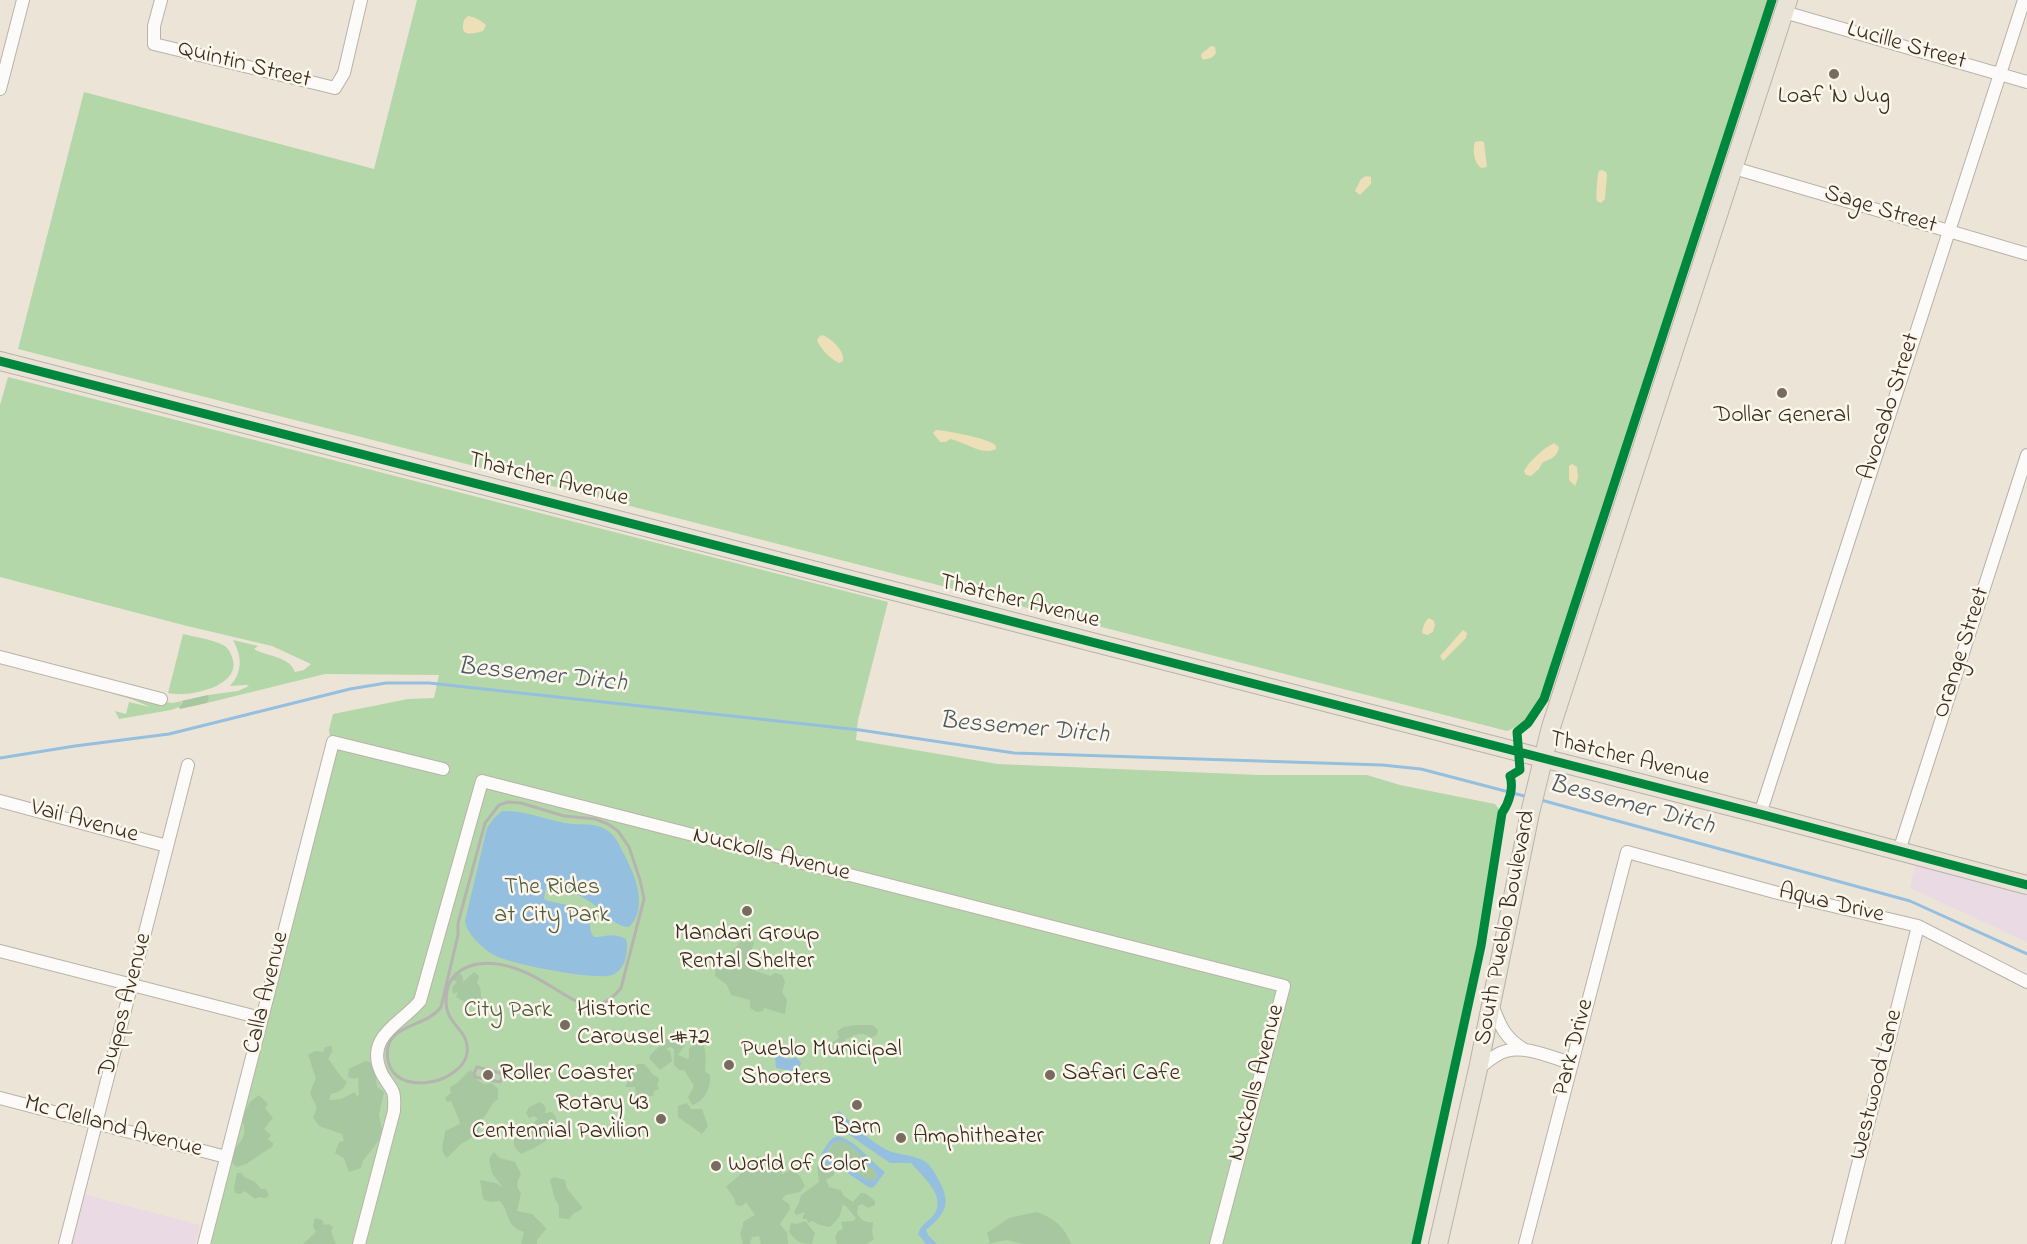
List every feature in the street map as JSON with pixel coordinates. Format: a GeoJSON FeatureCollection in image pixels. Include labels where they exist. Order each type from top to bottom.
{"type":"FeatureCollection","features":[{"type":"Feature","properties":{"kind":"main road","name":"South Pueblo Boulevard"},"geometry":{"type":"LineString","coordinates":[[1438,1244],[1478,1069],[1530,813],[1551,727],[1786,6]]}},
{"type":"Feature","properties":{"kind":"main road","name":"Thatcher Avenue"},"geometry":{"type":"LineString","coordinates":[[0,361],[1760,814],[2027,885]]}},
{"type":"Feature","properties":{"kind":"street"},"geometry":{"type":"LineString","coordinates":[[0,89],[23,0]]}},
{"type":"Feature","properties":{"kind":"street","name":"Quintin Street"},"geometry":{"type":"LineString","coordinates":[[161,0],[154,26],[154,44],[335,88],[344,73],[361,0]]}},
{"type":"Feature","properties":{"kind":"street","name":"Avocado Street"},"geometry":{"type":"LineString","coordinates":[[1760,814],[2024,0]]}},
{"type":"Feature","properties":{"kind":"street","name":"Lucille Street"},"geometry":{"type":"LineString","coordinates":[[1786,6],[2027,82]]}},
{"type":"Feature","properties":{"kind":"street","name":"Sage Street"},"geometry":{"type":"LineString","coordinates":[[1734,168],[2027,254]]}},
{"type":"Feature","properties":{"kind":"street","name":"Orange Street"},"geometry":{"type":"LineString","coordinates":[[1899,851],[2027,455]]}},
{"type":"Feature","properties":{"kind":"street"},"geometry":{"type":"LineString","coordinates":[[0,657],[161,699]]}},
{"type":"Feature","properties":{"kind":"street","name":"Calla Avenue"},"geometry":{"type":"LineString","coordinates":[[204,1244],[333,742],[443,769]]}},
{"type":"Feature","properties":{"kind":"street","name":"Dupps Avenue"},"geometry":{"type":"LineString","coordinates":[[65,1244],[188,765]]}},
{"type":"Feature","properties":{"kind":"street","name":"Nuckolls Avenue"},"geometry":{"type":"LineString","coordinates":[[359,1244],[394,1111],[393,1092],[376,1062],[377,1050],[380,1040],[389,1029],[413,1010],[420,1001],[482,781],[1284,986],[1216,1244]]}},
{"type":"Feature","properties":{"kind":"street","name":"Vail Avenue"},"geometry":{"type":"LineString","coordinates":[[0,801],[167,846]]}},
{"type":"Feature","properties":{"kind":"street","name":"Aqua Drive"},"geometry":{"type":"LineString","coordinates":[[1627,852],[1778,893],[1918,926],[2027,982]]}},
{"type":"Feature","properties":{"kind":"street","name":"Park Drive"},"geometry":{"type":"LineString","coordinates":[[1525,1244],[1627,852]]}},
{"type":"Feature","properties":{"kind":"street","name":"Westwood Lane"},"geometry":{"type":"LineString","coordinates":[[1838,1244],[1918,926]]}},
{"type":"Feature","properties":{"kind":"street"},"geometry":{"type":"LineString","coordinates":[[0,951],[261,1018]]}},
{"type":"Feature","properties":{"kind":"street"},"geometry":{"type":"LineString","coordinates":[[1491,1003],[1505,1035],[1516,1045],[1571,1063]]}},
{"type":"Feature","properties":{"kind":"street"},"geometry":{"type":"LineString","coordinates":[[1478,1069],[1496,1055],[1506,1051],[1526,1050]]}},
{"type":"Feature","properties":{"kind":"street","name":"Mc Clelland Avenue"},"geometry":{"type":"LineString","coordinates":[[0,1098],[226,1157]]}},
{"type":"Feature","properties":{"kind":"shaded area"},"geometry":{"type":"Polygon","coordinates":[[[1917,856],[2027,885],[2027,942],[1910,888],[1917,856]]]}},
{"type":"Feature","properties":{"kind":"shaded area"},"geometry":{"type":"Polygon","coordinates":[[[83,1194],[200,1225],[195,1244],[70,1244],[83,1194]]]}},
{"type":"Feature","properties":{"kind":"green space"},"geometry":{"type":"Polygon","coordinates":[[[417,0],[1770,0],[1639,404],[1537,708],[1521,725],[1507,731],[18,349],[84,92],[374,169],[417,0]]]}},
{"type":"Feature","properties":{"kind":"green space","name":"City Park"},"geometry":{"type":"Polygon","coordinates":[[[8,377],[888,602],[858,720],[856,740],[998,764],[1260,775],[1367,775],[1400,785],[1495,804],[1502,813],[1481,946],[1416,1244],[209,1244],[333,760],[329,730],[333,714],[408,699],[434,698],[439,675],[325,674],[207,703],[208,695],[238,691],[249,686],[230,686],[237,675],[240,664],[233,640],[258,646],[254,649],[283,660],[295,672],[304,670],[311,664],[272,646],[0,577],[0,405],[8,377]]]}},
{"type":"Feature","properties":{"kind":"green space"},"geometry":{"type":"Polygon","coordinates":[[[183,634],[214,641],[223,645],[231,653],[233,669],[221,684],[199,692],[168,693],[183,634]]]}},
{"type":"Feature","properties":{"kind":"green space"},"geometry":{"type":"Polygon","coordinates":[[[109,693],[162,705],[166,702],[183,701],[179,707],[171,710],[119,719],[115,711],[126,714],[129,702],[150,707],[109,693]]]}},
{"type":"Feature","properties":{"kind":"green space"},"geometry":{"type":"Polygon","coordinates":[[[208,695],[207,703],[180,709],[179,707],[183,702],[181,701],[208,695]]]}},
{"type":"Feature","properties":{"kind":"green space"},"geometry":{"type":"Polygon","coordinates":[[[742,939],[754,942],[749,960],[756,971],[771,976],[775,973],[782,975],[785,981],[782,992],[787,1000],[785,1014],[764,1008],[763,1011],[757,1012],[750,1008],[750,1000],[731,995],[727,985],[715,976],[718,962],[742,939]]]}},
{"type":"Feature","properties":{"kind":"green space"},"geometry":{"type":"Polygon","coordinates":[[[459,972],[463,977],[463,982],[474,972],[479,976],[477,983],[480,987],[482,1003],[477,1007],[456,997],[458,992],[453,994],[452,987],[457,982],[453,980],[453,976],[459,972]]]}},
{"type":"Feature","properties":{"kind":"green space"},"geometry":{"type":"Polygon","coordinates":[[[855,1025],[873,1025],[878,1030],[877,1035],[871,1038],[861,1034],[845,1039],[847,1048],[844,1055],[837,1057],[833,1055],[829,1051],[833,1042],[839,1038],[837,1031],[855,1025]]]}},
{"type":"Feature","properties":{"kind":"green space"},"geometry":{"type":"Polygon","coordinates":[[[669,1035],[677,1036],[682,1040],[685,1045],[678,1055],[688,1059],[689,1049],[695,1043],[700,1041],[703,1043],[706,1060],[705,1072],[710,1075],[709,1084],[704,1097],[692,1105],[688,1097],[694,1086],[684,1070],[679,1070],[674,1065],[674,1049],[667,1048],[672,1061],[660,1070],[649,1058],[669,1035]]]}},
{"type":"Feature","properties":{"kind":"green space"},"geometry":{"type":"Polygon","coordinates":[[[332,1046],[328,1059],[347,1082],[341,1090],[331,1094],[329,1100],[341,1099],[355,1092],[357,1097],[359,1095],[358,1077],[355,1079],[348,1077],[349,1069],[365,1061],[370,1062],[375,1072],[377,1087],[384,1092],[379,1115],[382,1130],[379,1140],[363,1161],[361,1168],[349,1172],[344,1158],[335,1153],[339,1142],[344,1141],[342,1134],[319,1126],[313,1117],[316,1107],[310,1093],[316,1078],[308,1055],[315,1051],[323,1052],[325,1047],[332,1046]]]}},
{"type":"Feature","properties":{"kind":"green space"},"geometry":{"type":"Polygon","coordinates":[[[637,1064],[644,1064],[653,1075],[658,1077],[659,1081],[657,1084],[659,1089],[654,1091],[653,1096],[649,1096],[648,1100],[639,1107],[633,1102],[635,1087],[625,1087],[629,1079],[632,1080],[631,1071],[637,1064]]]}},
{"type":"Feature","properties":{"kind":"green space"},"geometry":{"type":"Polygon","coordinates":[[[471,1070],[476,1079],[484,1084],[492,1083],[498,1089],[498,1099],[476,1125],[479,1127],[478,1134],[461,1144],[447,1158],[442,1148],[445,1131],[460,1124],[451,1101],[447,1102],[445,1098],[451,1093],[450,1087],[471,1070]]]}},
{"type":"Feature","properties":{"kind":"green space"},"geometry":{"type":"Polygon","coordinates":[[[259,1095],[268,1104],[265,1108],[273,1118],[264,1129],[271,1135],[268,1139],[273,1146],[246,1164],[237,1167],[229,1155],[243,1138],[242,1118],[250,1102],[259,1095]]]}},
{"type":"Feature","properties":{"kind":"green space"},"geometry":{"type":"Polygon","coordinates":[[[540,1102],[546,1107],[545,1113],[552,1112],[557,1126],[543,1143],[521,1154],[514,1146],[514,1141],[516,1136],[532,1128],[533,1123],[538,1119],[534,1116],[529,1118],[526,1113],[529,1107],[540,1102]]]}},
{"type":"Feature","properties":{"kind":"green space"},"geometry":{"type":"Polygon","coordinates":[[[687,1103],[691,1109],[702,1109],[708,1126],[702,1134],[678,1117],[678,1106],[687,1103]]]}},
{"type":"Feature","properties":{"kind":"green space"},"geometry":{"type":"Polygon","coordinates":[[[838,1141],[845,1142],[863,1155],[864,1163],[874,1169],[877,1176],[874,1180],[870,1182],[852,1169],[848,1163],[827,1157],[830,1148],[838,1141]]]}},
{"type":"Feature","properties":{"kind":"green space"},"geometry":{"type":"Polygon","coordinates":[[[494,1152],[500,1158],[515,1162],[521,1174],[517,1184],[521,1193],[517,1211],[532,1214],[546,1229],[537,1240],[537,1244],[521,1244],[524,1232],[513,1226],[500,1201],[490,1202],[483,1199],[480,1180],[496,1183],[503,1188],[492,1173],[489,1159],[494,1152]]]}},
{"type":"Feature","properties":{"kind":"green space"},"geometry":{"type":"Polygon","coordinates":[[[760,1156],[769,1161],[785,1161],[786,1166],[781,1172],[783,1174],[791,1169],[800,1176],[805,1186],[800,1192],[786,1195],[782,1199],[789,1204],[790,1209],[780,1224],[787,1233],[788,1244],[761,1244],[759,1236],[752,1237],[750,1244],[743,1244],[740,1234],[743,1222],[755,1215],[746,1202],[742,1206],[736,1205],[726,1187],[740,1174],[748,1161],[760,1156]]]}},
{"type":"Feature","properties":{"kind":"green space"},"geometry":{"type":"Polygon","coordinates":[[[825,1161],[834,1170],[834,1175],[826,1180],[829,1187],[841,1190],[844,1196],[853,1202],[861,1193],[865,1193],[875,1201],[875,1205],[868,1208],[862,1204],[858,1206],[857,1214],[860,1218],[873,1222],[874,1239],[867,1244],[837,1244],[835,1237],[838,1231],[843,1229],[841,1222],[853,1221],[856,1218],[846,1206],[842,1205],[839,1217],[830,1227],[812,1221],[808,1223],[807,1219],[802,1219],[805,1212],[796,1215],[794,1212],[801,1195],[819,1182],[817,1166],[825,1161]]]}},
{"type":"Feature","properties":{"kind":"green space"},"geometry":{"type":"Polygon","coordinates":[[[237,1173],[255,1182],[261,1189],[266,1189],[269,1196],[255,1199],[245,1191],[240,1194],[235,1193],[237,1173]]]}},
{"type":"Feature","properties":{"kind":"green space"},"geometry":{"type":"Polygon","coordinates":[[[554,1177],[565,1180],[567,1189],[583,1208],[569,1219],[559,1218],[559,1205],[550,1180],[554,1177]]]}},
{"type":"Feature","properties":{"kind":"green space"},"geometry":{"type":"Polygon","coordinates":[[[1036,1212],[1058,1224],[1071,1244],[1023,1244],[1006,1240],[988,1244],[990,1242],[987,1233],[1009,1218],[1036,1212]]]}},
{"type":"Feature","properties":{"kind":"green space"},"geometry":{"type":"Polygon","coordinates":[[[315,1218],[322,1220],[324,1225],[329,1224],[333,1227],[331,1231],[336,1244],[303,1244],[316,1232],[313,1226],[315,1218]]]}},
{"type":"Feature","properties":{"kind":"green space"},"geometry":{"type":"Polygon","coordinates":[[[805,1221],[815,1233],[812,1244],[799,1241],[789,1232],[791,1223],[797,1224],[805,1221]]]}},
{"type":"Feature","properties":{"kind":"sand"},"geometry":{"type":"Polygon","coordinates":[[[468,16],[486,25],[483,31],[471,34],[463,30],[464,20],[468,16]]]}},
{"type":"Feature","properties":{"kind":"sand"},"geometry":{"type":"Polygon","coordinates":[[[1211,46],[1215,47],[1216,53],[1210,58],[1202,59],[1201,54],[1211,46]]]}},
{"type":"Feature","properties":{"kind":"sand"},"geometry":{"type":"Polygon","coordinates":[[[1475,142],[1484,142],[1487,167],[1481,168],[1475,160],[1474,152],[1475,142]]]}},
{"type":"Feature","properties":{"kind":"sand"},"geometry":{"type":"Polygon","coordinates":[[[1602,170],[1607,175],[1605,199],[1601,203],[1597,201],[1597,190],[1598,173],[1602,170]]]}},
{"type":"Feature","properties":{"kind":"sand"},"geometry":{"type":"Polygon","coordinates":[[[1366,176],[1371,177],[1371,184],[1360,195],[1355,191],[1361,179],[1366,176]]]}},
{"type":"Feature","properties":{"kind":"sand"},"geometry":{"type":"Polygon","coordinates":[[[822,335],[837,346],[842,353],[843,361],[839,363],[823,350],[817,340],[822,335]]]}},
{"type":"Feature","properties":{"kind":"sand"},"geometry":{"type":"Polygon","coordinates":[[[936,430],[985,440],[995,445],[996,449],[979,450],[950,439],[940,442],[933,433],[936,430]]]}},
{"type":"Feature","properties":{"kind":"sand"},"geometry":{"type":"Polygon","coordinates":[[[1554,443],[1559,447],[1555,456],[1542,463],[1531,476],[1526,475],[1524,471],[1530,463],[1554,443]]]}},
{"type":"Feature","properties":{"kind":"sand"},"geometry":{"type":"Polygon","coordinates":[[[1572,464],[1577,467],[1578,478],[1575,486],[1569,480],[1569,466],[1572,464]]]}},
{"type":"Feature","properties":{"kind":"sand"},"geometry":{"type":"Polygon","coordinates":[[[1429,618],[1434,621],[1435,625],[1433,632],[1427,635],[1422,633],[1429,618]]]}},
{"type":"Feature","properties":{"kind":"sand"},"geometry":{"type":"Polygon","coordinates":[[[1463,630],[1467,633],[1466,638],[1443,661],[1440,656],[1463,630]]]}},
{"type":"Feature","properties":{"kind":"water"},"geometry":{"type":"Polygon","coordinates":[[[502,811],[526,813],[570,824],[595,826],[609,831],[615,837],[636,881],[638,891],[638,911],[629,927],[619,925],[583,897],[550,883],[546,886],[544,899],[581,910],[588,918],[594,937],[613,935],[626,939],[625,959],[621,969],[617,972],[612,975],[589,976],[517,963],[494,955],[480,945],[472,935],[465,921],[487,828],[502,811]]]}},
{"type":"Feature","properties":{"kind":"water"},"geometry":{"type":"Polygon","coordinates":[[[781,1053],[784,1058],[796,1057],[801,1063],[798,1072],[776,1068],[775,1058],[781,1053]]]}},
{"type":"Feature","properties":{"kind":"water"},"geometry":{"type":"Polygon","coordinates":[[[839,1111],[878,1145],[889,1151],[920,1159],[931,1168],[941,1184],[945,1199],[943,1211],[926,1230],[937,1244],[926,1244],[918,1234],[937,1209],[936,1195],[927,1181],[911,1163],[890,1163],[848,1134],[830,1117],[839,1111]]]}},
{"type":"Feature","properties":{"kind":"water"},"geometry":{"type":"Polygon","coordinates":[[[838,1136],[852,1143],[885,1172],[874,1187],[870,1188],[846,1172],[843,1167],[827,1165],[822,1160],[821,1155],[824,1149],[838,1136]],[[838,1141],[833,1144],[828,1150],[827,1157],[832,1160],[842,1159],[869,1181],[874,1180],[877,1176],[874,1169],[864,1163],[862,1155],[845,1142],[838,1141]]]}},
{"type":"Feature","properties":{"kind":"waterway","name":"Bessemer Ditch"},"geometry":{"type":"LineString","coordinates":[[0,758],[169,734],[350,689],[386,683],[429,683],[860,730],[1014,753],[1382,765],[1421,769],[1528,797]]}},
{"type":"Feature","properties":{"kind":"waterway","name":"Bessemer Ditch"},"geometry":{"type":"LineString","coordinates":[[1541,800],[1910,901],[2027,954]]}},
{"type":"Feature","properties":{"kind":"railway"},"geometry":{"type":"LineString","coordinates":[[508,802],[521,803],[564,816],[595,819],[618,831],[629,847],[644,899],[621,988],[606,1002],[589,1004],[574,1000],[537,978],[514,968],[491,964],[469,966],[452,978],[446,1001],[451,1019],[466,1041],[466,1058],[455,1071],[440,1080],[423,1083],[403,1080],[390,1067],[387,1050],[391,1040],[400,1031],[431,1016],[441,1007],[458,935],[458,923],[485,823],[499,805],[508,802]]}},
{"type":"Feature","properties":{"kind":"railway"},"geometry":{"type":"LineString","coordinates":[[477,1067],[500,1073],[503,1075],[500,1082],[475,1077],[477,1067]]}},
{"type":"Feature","properties":{"kind":"cycle path"},"geometry":{"type":"LineString","coordinates":[[1416,1244],[1481,946],[1502,813],[1511,790],[1510,776],[1520,770],[1517,732],[1528,723],[1544,699],[1772,0]]}},
{"type":"Feature","properties":{"kind":"cycle path"},"geometry":{"type":"LineString","coordinates":[[0,361],[1760,814],[2027,885]]}},
{"type":"Feature","properties":{"kind":"place","name":"Loaf 'N Jug"},"geometry":{"type":"Point","coordinates":[1834,74]}},
{"type":"Feature","properties":{"kind":"place","name":"Dollar General"},"geometry":{"type":"Point","coordinates":[1782,393]}},
{"type":"Feature","properties":{"kind":"place","name":"Mandari Group Rental Shelter"},"geometry":{"type":"Point","coordinates":[747,911]}},
{"type":"Feature","properties":{"kind":"place","name":"Historic Carousel #72"},"geometry":{"type":"Point","coordinates":[565,1025]}},
{"type":"Feature","properties":{"kind":"place","name":"Pueblo Municipal Shooters"},"geometry":{"type":"Point","coordinates":[729,1065]}},
{"type":"Feature","properties":{"kind":"place","name":"Roller Coaster"},"geometry":{"type":"Point","coordinates":[488,1075]}},
{"type":"Feature","properties":{"kind":"place","name":"Safari Cafe"},"geometry":{"type":"Point","coordinates":[1050,1075]}},
{"type":"Feature","properties":{"kind":"place","name":"Barn"},"geometry":{"type":"Point","coordinates":[857,1105]}},
{"type":"Feature","properties":{"kind":"place","name":"Rotary 43 Centennial Pavilion"},"geometry":{"type":"Point","coordinates":[661,1119]}},
{"type":"Feature","properties":{"kind":"place","name":"Amphitheater"},"geometry":{"type":"Point","coordinates":[901,1138]}},
{"type":"Feature","properties":{"kind":"place","name":"World of Color"},"geometry":{"type":"Point","coordinates":[716,1166]}},
{"type":"Feature","properties":{"kind":"park label","name":"The Rides at City Park"},"geometry":{"type":"Point","coordinates":[552,903]}}]}
